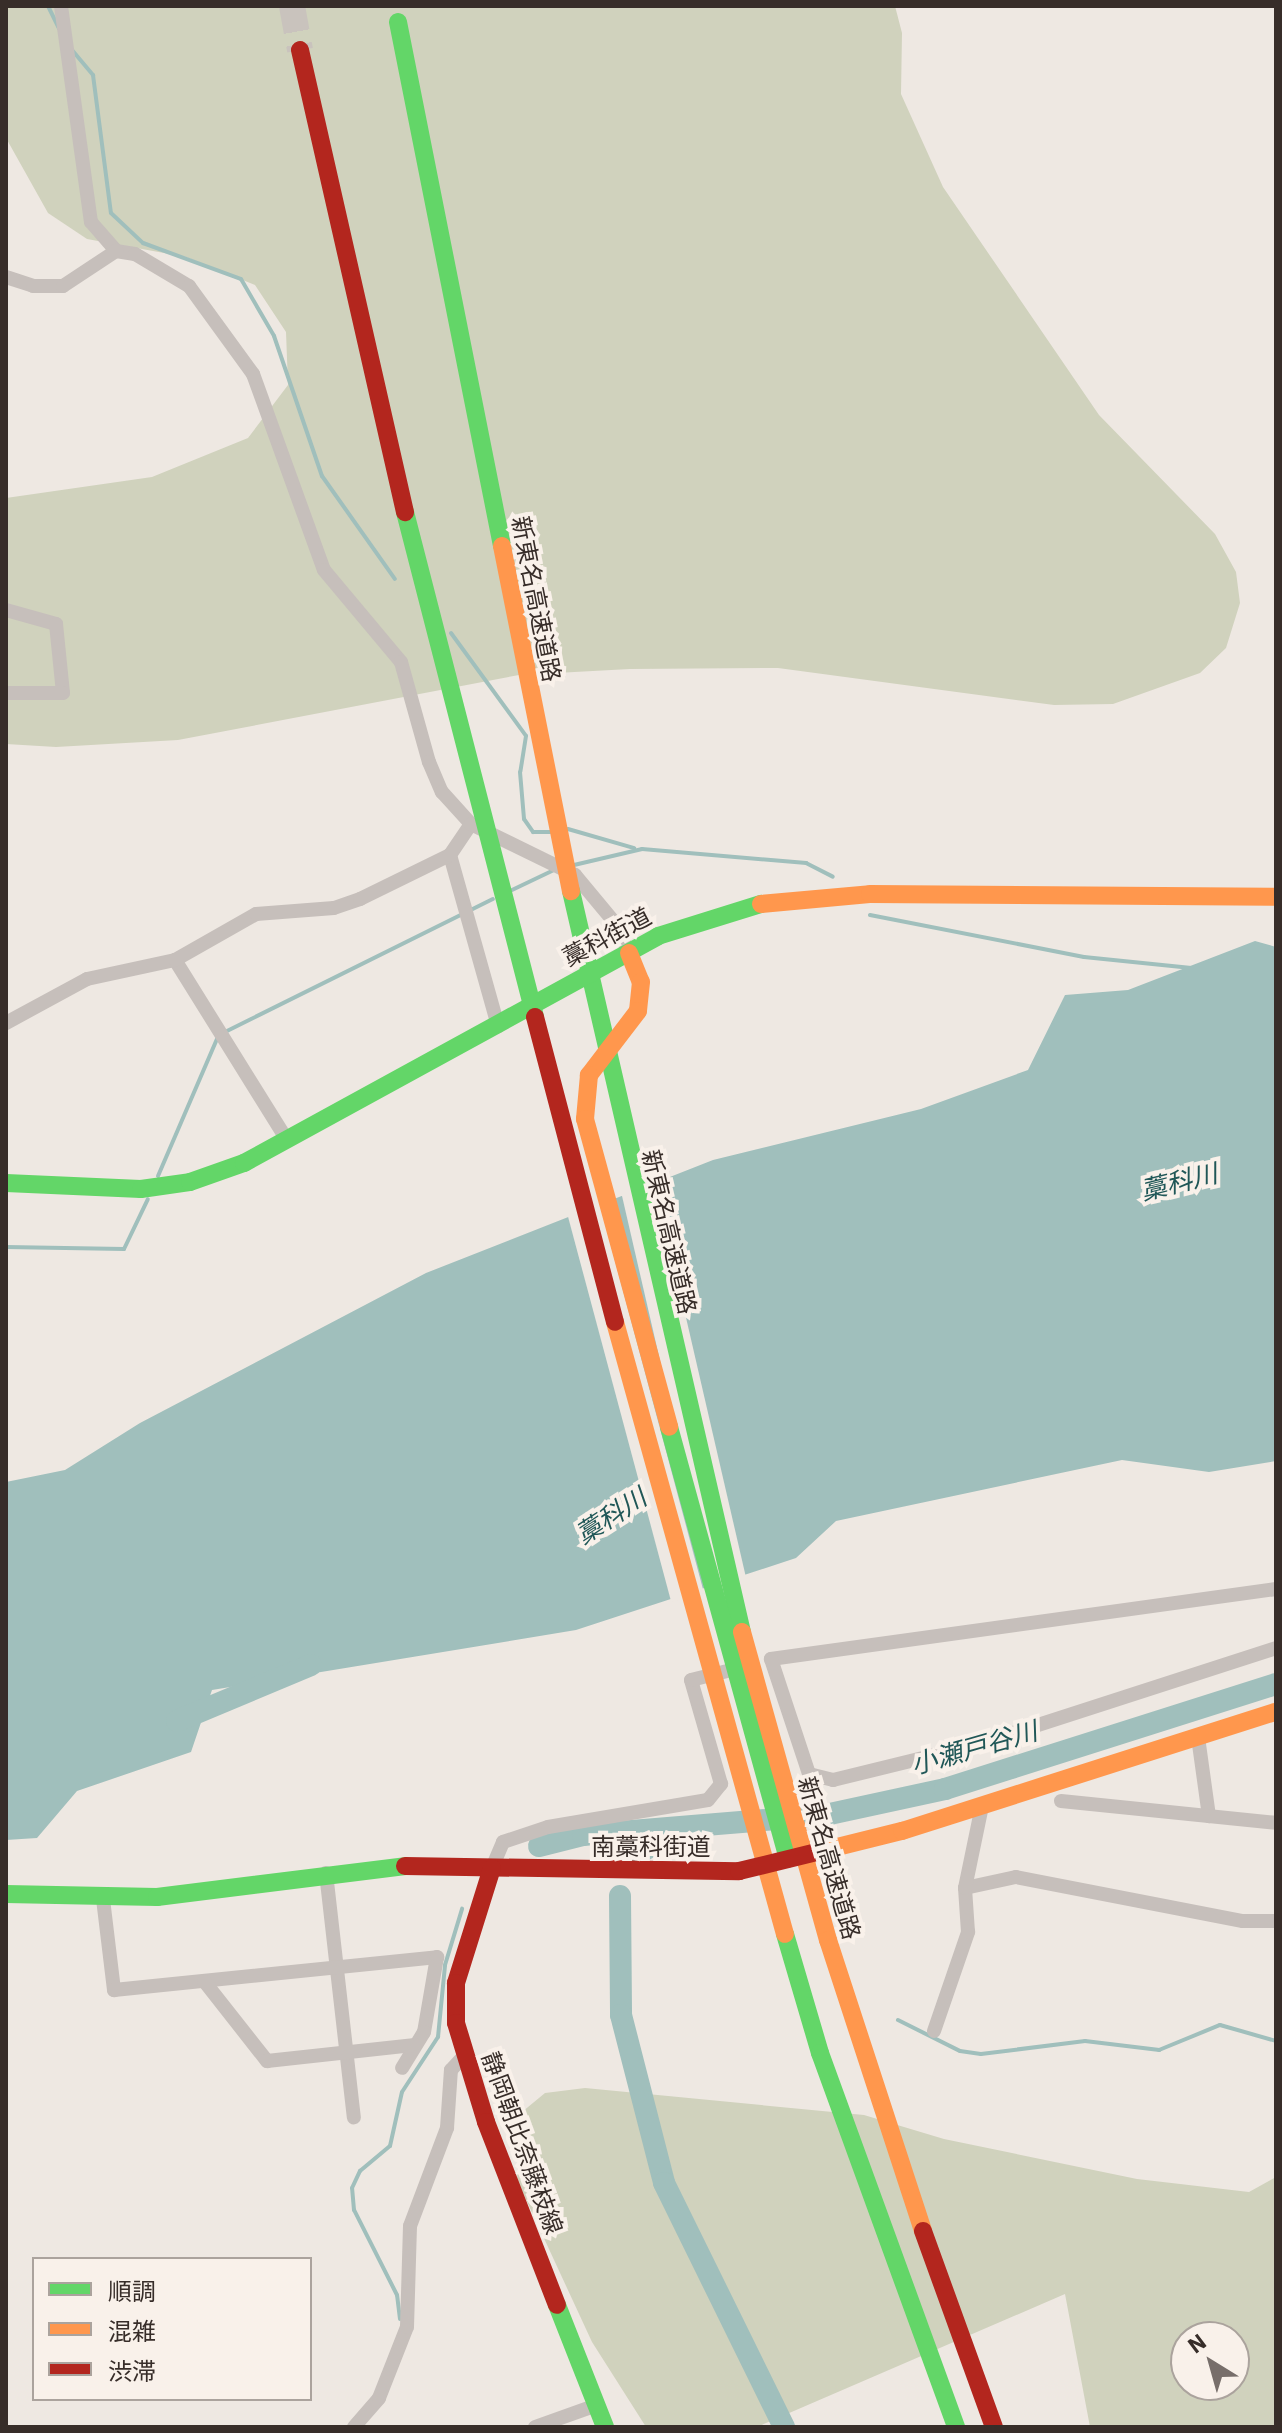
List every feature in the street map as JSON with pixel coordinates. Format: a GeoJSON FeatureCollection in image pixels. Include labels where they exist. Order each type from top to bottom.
{"type":"FeatureCollection","features":[{"type":"Feature","properties":{"kind":"main road","name":"新東名高速道路"},"geometry":{"type":"LineString","coordinates":[[398,22],[627,1157],[711,1515],[785,1794],[873,2084],[994,2427]]}},
{"type":"Feature","properties":{"kind":"main road"},"geometry":{"type":"LineString","coordinates":[[300,50],[358,327],[510,938],[694,1623],[820,2053],[956,2427]]}},
{"type":"Feature","properties":{"kind":"main road","name":"藁科街道"},"geometry":{"type":"LineString","coordinates":[[6,1183],[102,1191],[190,1182],[287,1140],[692,921],[783,898],[1276,897]]}},
{"type":"Feature","properties":{"kind":"main road"},"geometry":{"type":"LineString","coordinates":[[629,953],[641,982],[638,1011],[589,1075],[585,1119],[788,1859]]}},
{"type":"Feature","properties":{"kind":"main road","name":"南藁科街道"},"geometry":{"type":"LineString","coordinates":[[6,1894],[103,1899],[326,1873],[441,1864],[492,1868],[739,1871],[982,1806],[1276,1712]]}},
{"type":"Feature","properties":{"kind":"main road","name":"静岡朝比奈藤枝線"},"geometry":{"type":"LineString","coordinates":[[492,1868],[456,1983],[463,2057],[605,2427]]}},
{"type":"Feature","properties":{"kind":"main road"},"geometry":{"type":"LineString","coordinates":[[863,2178],[940,2427]]}},
{"type":"Feature","properties":{"kind":"street"},"geometry":{"type":"LineString","coordinates":[[61,6],[91,222],[116,251],[135,254],[189,286],[253,374],[324,570],[401,662],[429,762],[442,792],[471,824],[575,875],[615,923],[629,953]]}},
{"type":"Feature","properties":{"kind":"street"},"geometry":{"type":"LineString","coordinates":[[6,277],[33,286],[63,286],[116,251]]}},
{"type":"Feature","properties":{"kind":"street"},"geometry":{"type":"LineString","coordinates":[[6,610],[56,624],[63,693],[6,693]]}},
{"type":"Feature","properties":{"kind":"street"},"geometry":{"type":"LineString","coordinates":[[6,1023],[87,979],[175,960],[256,914],[334,908],[450,855],[471,824]]}},
{"type":"Feature","properties":{"kind":"street"},"geometry":{"type":"LineString","coordinates":[[450,855],[498,1026]]}},
{"type":"Feature","properties":{"kind":"street"},"geometry":{"type":"LineString","coordinates":[[175,960],[287,1140]]}},
{"type":"Feature","properties":{"kind":"street"},"geometry":{"type":"LineString","coordinates":[[492,1868],[503,1842],[548,1827],[708,1800],[721,1784],[691,1680],[771,1659],[1276,1589]]}},
{"type":"Feature","properties":{"kind":"street"},"geometry":{"type":"LineString","coordinates":[[771,1659],[809,1774],[825,1781],[976,1745],[1276,1648]]}},
{"type":"Feature","properties":{"kind":"street"},"geometry":{"type":"LineString","coordinates":[[1198,1737],[1209,1816]]}},
{"type":"Feature","properties":{"kind":"street"},"geometry":{"type":"LineString","coordinates":[[1061,1801],[1276,1823]]}},
{"type":"Feature","properties":{"kind":"street"},"geometry":{"type":"LineString","coordinates":[[934,2031],[968,1932],[965,1888],[982,1806]]}},
{"type":"Feature","properties":{"kind":"street"},"geometry":{"type":"LineString","coordinates":[[326,1873],[354,2117]]}},
{"type":"Feature","properties":{"kind":"street"},"geometry":{"type":"LineString","coordinates":[[965,1888],[1016,1877],[1243,1921],[1276,1921]]}},
{"type":"Feature","properties":{"kind":"street"},"geometry":{"type":"LineString","coordinates":[[103,1899],[114,1990],[437,1957],[424,2032],[402,2068]]}},
{"type":"Feature","properties":{"kind":"street"},"geometry":{"type":"LineString","coordinates":[[204,1981],[267,2061],[415,2045]]}},
{"type":"Feature","properties":{"kind":"street"},"geometry":{"type":"LineString","coordinates":[[354,2427],[379,2398],[407,2327],[410,2226],[447,2128],[451,2070],[463,2057]]}},
{"type":"Feature","properties":{"kind":"street"},"geometry":{"type":"LineString","coordinates":[[535,2427],[597,2405]]}},
{"type":"Feature","properties":{"kind":"green space"},"geometry":{"type":"Polygon","coordinates":[[[6,6],[895,6],[902,33],[901,94],[943,187],[1099,415],[1215,534],[1236,572],[1240,603],[1226,648],[1200,673],[1113,704],[1054,705],[778,668],[630,669],[519,675],[178,740],[56,747],[6,744],[6,498],[152,477],[248,438],[288,385],[286,332],[255,285],[186,257],[87,239],[48,213],[6,138],[6,6]]]}},
{"type":"Feature","properties":{"kind":"green space"},"geometry":{"type":"Polygon","coordinates":[[[585,2088],[864,2115],[944,2139],[1137,2179],[1249,2192],[1276,2177],[1276,2427],[1090,2427],[1065,2294],[757,2427],[646,2427],[592,2342],[517,2180],[522,2112],[545,2093],[585,2088]]]}},
{"type":"Feature","properties":{"kind":"water"},"geometry":{"type":"Polygon","coordinates":[[[1255,941],[1276,947],[1276,1461],[1209,1472],[1122,1460],[836,1521],[796,1558],[576,1630],[212,1690],[191,1752],[77,1791],[37,1838],[6,1840],[6,1482],[65,1470],[140,1423],[426,1273],[713,1160],[921,1109],[1028,1070],[1065,995],[1128,990],[1255,941]]]}},
{"type":"Feature","properties":{"kind":"pier"},"geometry":{"type":"Polygon","coordinates":[[[654,1179],[746,1578],[712,1586],[620,1187],[654,1179]]]}},
{"type":"Feature","properties":{"kind":"pier"},"geometry":{"type":"Polygon","coordinates":[[[599,1201],[704,1593],[671,1602],[566,1210],[599,1201]]]}},
{"type":"Feature","properties":{"kind":"waterway"},"geometry":{"type":"LineString","coordinates":[[48,6],[59,29]]}},
{"type":"Feature","properties":{"kind":"waterway"},"geometry":{"type":"LineString","coordinates":[[72,50],[93,75],[111,213],[143,243],[241,279],[274,336],[322,476],[395,579]]}},
{"type":"Feature","properties":{"kind":"waterway"},"geometry":{"type":"LineString","coordinates":[[451,633],[526,736],[520,772],[524,819],[533,832],[551,832]]}},
{"type":"Feature","properties":{"kind":"waterway"},"geometry":{"type":"LineString","coordinates":[[568,829],[634,848]]}},
{"type":"Feature","properties":{"kind":"waterway"},"geometry":{"type":"LineString","coordinates":[[642,849],[806,863],[833,877]]}},
{"type":"Feature","properties":{"kind":"waterway"},"geometry":{"type":"LineString","coordinates":[[574,865],[642,849]]}},
{"type":"Feature","properties":{"kind":"waterway"},"geometry":{"type":"LineString","coordinates":[[512,890],[554,870]]}},
{"type":"Feature","properties":{"kind":"waterway"},"geometry":{"type":"LineString","coordinates":[[225,1032],[493,899]]}},
{"type":"Feature","properties":{"kind":"waterway"},"geometry":{"type":"LineString","coordinates":[[870,915],[1084,957],[1191,968]]}},
{"type":"Feature","properties":{"kind":"waterway"},"geometry":{"type":"LineString","coordinates":[[158,1176],[218,1037]]}},
{"type":"Feature","properties":{"kind":"waterway"},"geometry":{"type":"LineString","coordinates":[[6,1247],[124,1249],[148,1199]]}},
{"type":"Feature","properties":{"kind":"waterway","name":"藁科川"},"geometry":{"type":"LineString","coordinates":[[177,1721],[311,1665]]}},
{"type":"Feature","properties":{"kind":"waterway","name":"小瀬戸谷川"},"geometry":{"type":"LineString","coordinates":[[539,1846],[583,1835],[825,1815],[945,1789],[1276,1684]]}},
{"type":"Feature","properties":{"kind":"waterway","name":"小瀬戸谷川"},"geometry":{"type":"LineString","coordinates":[[636,1855],[669,1835]]}},
{"type":"Feature","properties":{"kind":"waterway","name":"小瀬戸谷川"},"geometry":{"type":"LineString","coordinates":[[620,1896],[621,2015],[664,2183],[784,2427]]}},
{"type":"Feature","properties":{"kind":"waterway"},"geometry":{"type":"LineString","coordinates":[[400,2319],[397,2295],[354,2210],[352,2188],[360,2171],[390,2146],[402,2092],[438,2037],[445,1965],[462,1909]]}},
{"type":"Feature","properties":{"kind":"waterway"},"geometry":{"type":"LineString","coordinates":[[898,2020],[960,2051],[981,2054],[1085,2041],[1159,2050],[1220,2025],[1276,2041]]}},
{"type":"Feature","properties":{"kind":"tunnel"},"geometry":{"type":"LineString","coordinates":[[292,6],[300,50]]}},
{"type":"Feature","properties":{"kind":"traffic: fast"},"geometry":{"type":"LineString","coordinates":[[398,22],[502,546]]}},
{"type":"Feature","properties":{"kind":"traffic: fast"},"geometry":{"type":"LineString","coordinates":[[405,512],[535,1017]]}},
{"type":"Feature","properties":{"kind":"traffic: fast"},"geometry":{"type":"LineString","coordinates":[[571,891],[742,1632]]}},
{"type":"Feature","properties":{"kind":"traffic: fast"},"geometry":{"type":"LineString","coordinates":[[6,1183],[141,1189],[190,1182],[244,1163],[658,936],[761,904]]}},
{"type":"Feature","properties":{"kind":"traffic: fast"},"geometry":{"type":"LineString","coordinates":[[669,1427],[788,1859]]}},
{"type":"Feature","properties":{"kind":"traffic: fast"},"geometry":{"type":"LineString","coordinates":[[6,1894],[157,1897],[405,1866]]}},
{"type":"Feature","properties":{"kind":"traffic: fast"},"geometry":{"type":"LineString","coordinates":[[785,1934],[820,2053],[956,2427]]}},
{"type":"Feature","properties":{"kind":"traffic: fast"},"geometry":{"type":"LineString","coordinates":[[557,2305],[605,2427]]}},
{"type":"Feature","properties":{"kind":"traffic: slow"},"geometry":{"type":"LineString","coordinates":[[502,546],[571,891]]}},
{"type":"Feature","properties":{"kind":"traffic: slow"},"geometry":{"type":"LineString","coordinates":[[761,904],[870,894],[1276,897]]}},
{"type":"Feature","properties":{"kind":"traffic: slow"},"geometry":{"type":"LineString","coordinates":[[629,953],[641,982],[638,1011],[589,1075],[585,1119],[669,1427]]}},
{"type":"Feature","properties":{"kind":"traffic: slow"},"geometry":{"type":"LineString","coordinates":[[615,1322],[785,1934]]}},
{"type":"Feature","properties":{"kind":"traffic: slow"},"geometry":{"type":"LineString","coordinates":[[742,1632],[828,1940],[923,2231]]}},
{"type":"Feature","properties":{"kind":"traffic: slow"},"geometry":{"type":"LineString","coordinates":[[817,1852],[902,1831],[1276,1712]]}},
{"type":"Feature","properties":{"kind":"traffic: jam"},"geometry":{"type":"LineString","coordinates":[[300,50],[405,512]]}},
{"type":"Feature","properties":{"kind":"traffic: jam"},"geometry":{"type":"LineString","coordinates":[[535,1017],[615,1322]]}},
{"type":"Feature","properties":{"kind":"traffic: jam"},"geometry":{"type":"LineString","coordinates":[[405,1866],[739,1871],[817,1852]]}},
{"type":"Feature","properties":{"kind":"traffic: jam"},"geometry":{"type":"LineString","coordinates":[[492,1868],[456,1983],[456,2023],[486,2122],[557,2305]]}},
{"type":"Feature","properties":{"kind":"traffic: jam"},"geometry":{"type":"LineString","coordinates":[[923,2231],[994,2427]]}}]}
